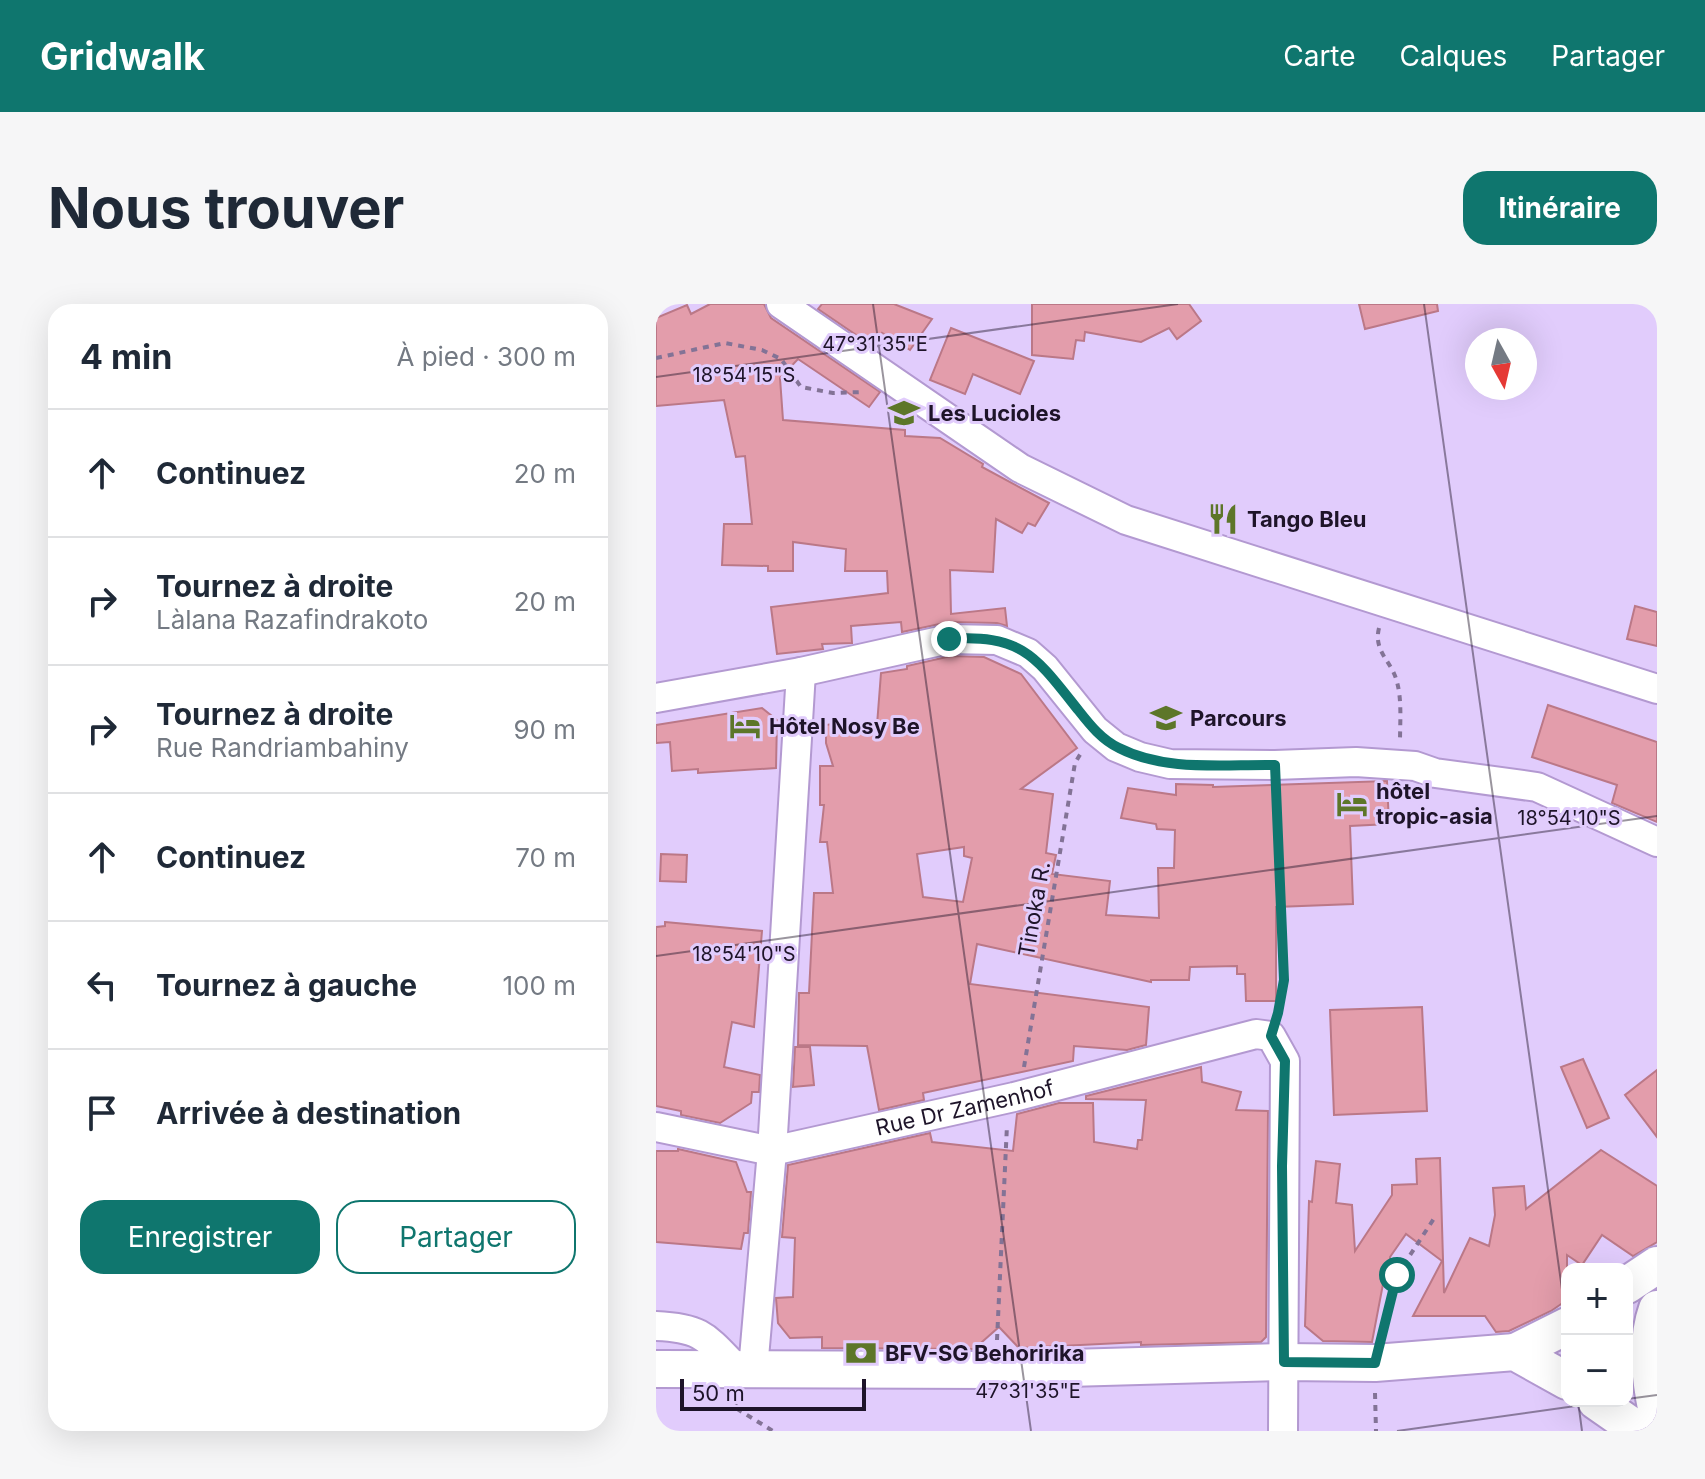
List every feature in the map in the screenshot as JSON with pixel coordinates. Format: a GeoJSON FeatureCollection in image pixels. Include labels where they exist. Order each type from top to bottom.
{"type":"FeatureCollection","features":[{"type":"Feature","properties":{"kind":"main road"},"geometry":{"type":"LineString","coordinates":[[1633,1281],[1657,1265]]}},
{"type":"Feature","properties":{"kind":"main road"},"geometry":{"type":"LineString","coordinates":[[1657,1309],[1652,1324],[1649,1367],[1657,1413]]}},
{"type":"Feature","properties":{"kind":"main road"},"geometry":{"type":"LineString","coordinates":[[659,1367],[996,1370],[1284,1362],[1375,1363],[1515,1352],[1561,1329]]}},
{"type":"Feature","properties":{"kind":"main road"},"geometry":{"type":"LineString","coordinates":[[1515,1352],[1561,1378]]}},
{"type":"Feature","properties":{"kind":"main road"},"geometry":{"type":"LineString","coordinates":[[1605,1407],[1639,1431]]}},
{"type":"Feature","properties":{"kind":"street"},"geometry":{"type":"LineString","coordinates":[[781,304],[1020,468],[1115,515],[1164,534],[1657,689]]}},
{"type":"Feature","properties":{"kind":"street"},"geometry":{"type":"LineString","coordinates":[[656,698],[801,672],[949,639],[997,640],[1028,653],[1045,668],[1095,730],[1116,747],[1140,757],[1170,764],[1356,762],[1415,766],[1435,773],[1537,787],[1657,842]]}},
{"type":"Feature","properties":{"kind":"street"},"geometry":{"type":"LineString","coordinates":[[745,1369],[772,1151],[801,672]]}},
{"type":"Feature","properties":{"kind":"street","name":"Rue Dr Zamenhof"},"geometry":{"type":"LineString","coordinates":[[656,1127],[772,1151],[1014,1097],[1256,1034],[1271,1036]]}},
{"type":"Feature","properties":{"kind":"street"},"geometry":{"type":"LineString","coordinates":[[1271,1036],[1285,1061],[1282,1166],[1283,1431]]}},
{"type":"Feature","properties":{"kind":"street"},"geometry":{"type":"LineString","coordinates":[[656,1326],[686,1327],[705,1336],[745,1369]]}},
{"type":"Feature","properties":{"kind":"path"},"geometry":{"type":"LineString","coordinates":[[656,358],[725,343],[762,350],[781,359],[801,387],[833,393],[884,392],[897,386]]}},
{"type":"Feature","properties":{"kind":"path"},"geometry":{"type":"LineString","coordinates":[[1385,602],[1376,639],[1398,685],[1399,764]]}},
{"type":"Feature","properties":{"kind":"path","name":"Tinoka R."},"geometry":{"type":"LineString","coordinates":[[996,1370],[1007,1121],[1024,1067],[1075,763],[1095,730]]}},
{"type":"Feature","properties":{"kind":"path"},"geometry":{"type":"LineString","coordinates":[[1271,1036],[1284,980],[1275,765]]}},
{"type":"Feature","properties":{"kind":"path"},"geometry":{"type":"LineString","coordinates":[[1376,1431],[1375,1363],[1397,1275],[1435,1217]]}},
{"type":"Feature","properties":{"kind":"path"},"geometry":{"type":"LineString","coordinates":[[745,1369],[734,1407],[773,1431]]}},
{"type":"Feature","properties":{"kind":"building"},"geometry":{"type":"Polygon","coordinates":[[[710,304],[764,304],[771,318],[880,392],[869,407],[798,359],[780,378],[783,420],[905,430],[905,436],[940,438],[983,464],[982,467],[1049,503],[1035,526],[1028,523],[1022,533],[996,519],[993,572],[950,570],[951,614],[1005,608],[1007,626],[949,622],[902,632],[901,622],[851,626],[852,643],[822,644],[823,649],[777,654],[771,607],[888,593],[887,571],[845,571],[846,549],[793,542],[793,571],[768,571],[768,566],[722,565],[724,524],[752,524],[745,456],[736,457],[724,400],[656,406],[656,318],[687,305],[691,314],[710,304]]]}},
{"type":"Feature","properties":{"kind":"building"},"geometry":{"type":"Polygon","coordinates":[[[822,304],[894,304],[932,319],[910,350],[882,333],[874,347],[818,309],[822,304]]]}},
{"type":"Feature","properties":{"kind":"building"},"geometry":{"type":"Polygon","coordinates":[[[1032,304],[1189,304],[1201,321],[1177,339],[1169,328],[1141,342],[1085,332],[1084,341],[1076,340],[1073,359],[1032,355],[1032,304]]]}},
{"type":"Feature","properties":{"kind":"building"},"geometry":{"type":"Polygon","coordinates":[[[1359,304],[1437,304],[1438,311],[1365,329],[1359,304]]]}},
{"type":"Feature","properties":{"kind":"building"},"geometry":{"type":"Polygon","coordinates":[[[951,328],[1034,361],[1020,394],[973,374],[965,394],[930,380],[951,328]]]}},
{"type":"Feature","properties":{"kind":"building"},"geometry":{"type":"Polygon","coordinates":[[[1635,606],[1657,612],[1657,646],[1627,639],[1635,606]]]}},
{"type":"Feature","properties":{"kind":"building"},"geometry":{"type":"Polygon","coordinates":[[[951,656],[984,657],[1021,674],[1077,748],[1021,789],[1053,794],[1046,853],[1056,855],[1052,874],[1110,881],[1106,915],[1159,918],[1158,868],[1174,868],[1175,830],[1157,829],[1156,824],[1121,818],[1128,788],[1176,795],[1176,784],[1213,787],[1387,781],[1389,824],[1350,826],[1353,904],[1276,907],[1276,1001],[1246,1001],[1245,974],[1237,974],[1237,966],[1190,967],[1189,980],[1151,982],[977,944],[970,984],[1149,1007],[1146,1045],[1127,1050],[1074,1046],[1073,1061],[923,1093],[924,1100],[879,1110],[867,1046],[798,1045],[799,993],[809,993],[814,893],[833,893],[827,842],[820,842],[824,805],[820,805],[820,766],[833,766],[826,743],[826,725],[877,725],[881,673],[907,669],[907,666],[951,656]],[[964,847],[917,854],[923,897],[963,902],[972,858],[964,856],[964,847]]]}},
{"type":"Feature","properties":{"kind":"building"},"geometry":{"type":"Polygon","coordinates":[[[1548,705],[1657,742],[1657,822],[1612,803],[1617,785],[1532,757],[1548,705]]]}},
{"type":"Feature","properties":{"kind":"building"},"geometry":{"type":"Polygon","coordinates":[[[762,708],[777,720],[776,768],[698,773],[698,769],[672,771],[670,742],[656,743],[656,725],[762,708]]]}},
{"type":"Feature","properties":{"kind":"building"},"geometry":{"type":"Polygon","coordinates":[[[661,854],[687,855],[686,882],[660,881],[661,854]]]}},
{"type":"Feature","properties":{"kind":"building"},"geometry":{"type":"Polygon","coordinates":[[[665,922],[762,931],[754,1027],[732,1022],[724,1067],[760,1075],[759,1092],[752,1092],[751,1103],[720,1123],[656,1106],[656,927],[665,926],[665,922]]]}},
{"type":"Feature","properties":{"kind":"building"},"geometry":{"type":"Polygon","coordinates":[[[1422,1007],[1427,1111],[1334,1115],[1330,1010],[1422,1007]]]}},
{"type":"Feature","properties":{"kind":"building"},"geometry":{"type":"Polygon","coordinates":[[[795,1047],[810,1047],[814,1085],[793,1087],[795,1047]]]}},
{"type":"Feature","properties":{"kind":"building"},"geometry":{"type":"Polygon","coordinates":[[[1583,1059],[1609,1118],[1587,1128],[1561,1067],[1583,1059]]]}},
{"type":"Feature","properties":{"kind":"building"},"geometry":{"type":"Polygon","coordinates":[[[1201,1067],[1202,1082],[1241,1092],[1236,1110],[1268,1111],[1266,1337],[1261,1342],[1141,1345],[1141,1342],[1019,1348],[999,1327],[974,1349],[822,1348],[822,1337],[790,1338],[778,1323],[776,1298],[793,1297],[795,1238],[782,1237],[788,1165],[930,1133],[932,1142],[1013,1151],[1017,1114],[1059,1103],[1093,1103],[1094,1142],[1137,1149],[1138,1140],[1142,1140],[1146,1100],[1086,1099],[1086,1096],[1201,1067]]]}},
{"type":"Feature","properties":{"kind":"building"},"geometry":{"type":"Polygon","coordinates":[[[1657,1070],[1657,1137],[1625,1095],[1657,1070]]]}},
{"type":"Feature","properties":{"kind":"building"},"geometry":{"type":"Polygon","coordinates":[[[678,1149],[736,1162],[747,1192],[751,1192],[748,1233],[744,1233],[741,1249],[656,1242],[656,1151],[678,1149]]]}},
{"type":"Feature","properties":{"kind":"building"},"geometry":{"type":"Polygon","coordinates":[[[1601,1150],[1657,1186],[1657,1242],[1633,1256],[1602,1235],[1583,1263],[1567,1255],[1567,1263],[1561,1263],[1561,1304],[1509,1331],[1496,1332],[1485,1316],[1413,1316],[1442,1261],[1406,1234],[1390,1257],[1389,1284],[1383,1284],[1372,1342],[1323,1341],[1305,1326],[1309,1201],[1312,1202],[1316,1161],[1340,1164],[1336,1203],[1352,1205],[1355,1251],[1392,1195],[1392,1185],[1417,1184],[1416,1159],[1440,1158],[1444,1293],[1470,1238],[1489,1246],[1495,1215],[1493,1188],[1524,1186],[1526,1209],[1601,1150]]]}},
{"type":"Feature","properties":{"kind":"place","name":"Les Lucioles"},"geometry":{"type":"Point","coordinates":[904,413]}},
{"type":"Feature","properties":{"kind":"place","name":"Tango Bleu"},"geometry":{"type":"Point","coordinates":[1223,519]}},
{"type":"Feature","properties":{"kind":"place","name":"Parcours"},"geometry":{"type":"Point","coordinates":[1166,718]}},
{"type":"Feature","properties":{"kind":"place","name":"Hôtel Nosy Be"},"geometry":{"type":"Point","coordinates":[745,726]}},
{"type":"Feature","properties":{"kind":"place","name":"hôtel tropic-asia"},"geometry":{"type":"Point","coordinates":[1352,804]}},
{"type":"Feature","properties":{"kind":"place","name":"BFV-SG Behoririka"},"geometry":{"type":"Point","coordinates":[861,1353]}},
{"type":"Feature","properties":{"kind":"route"},"geometry":{"type":"LineString","coordinates":[[949,639],[997,640],[1017,646],[1045,668],[1095,730],[1116,747],[1140,757],[1170,764],[1275,765],[1284,980],[1271,1036],[1285,1061],[1282,1166],[1284,1362],[1375,1363],[1397,1275]]}}]}
